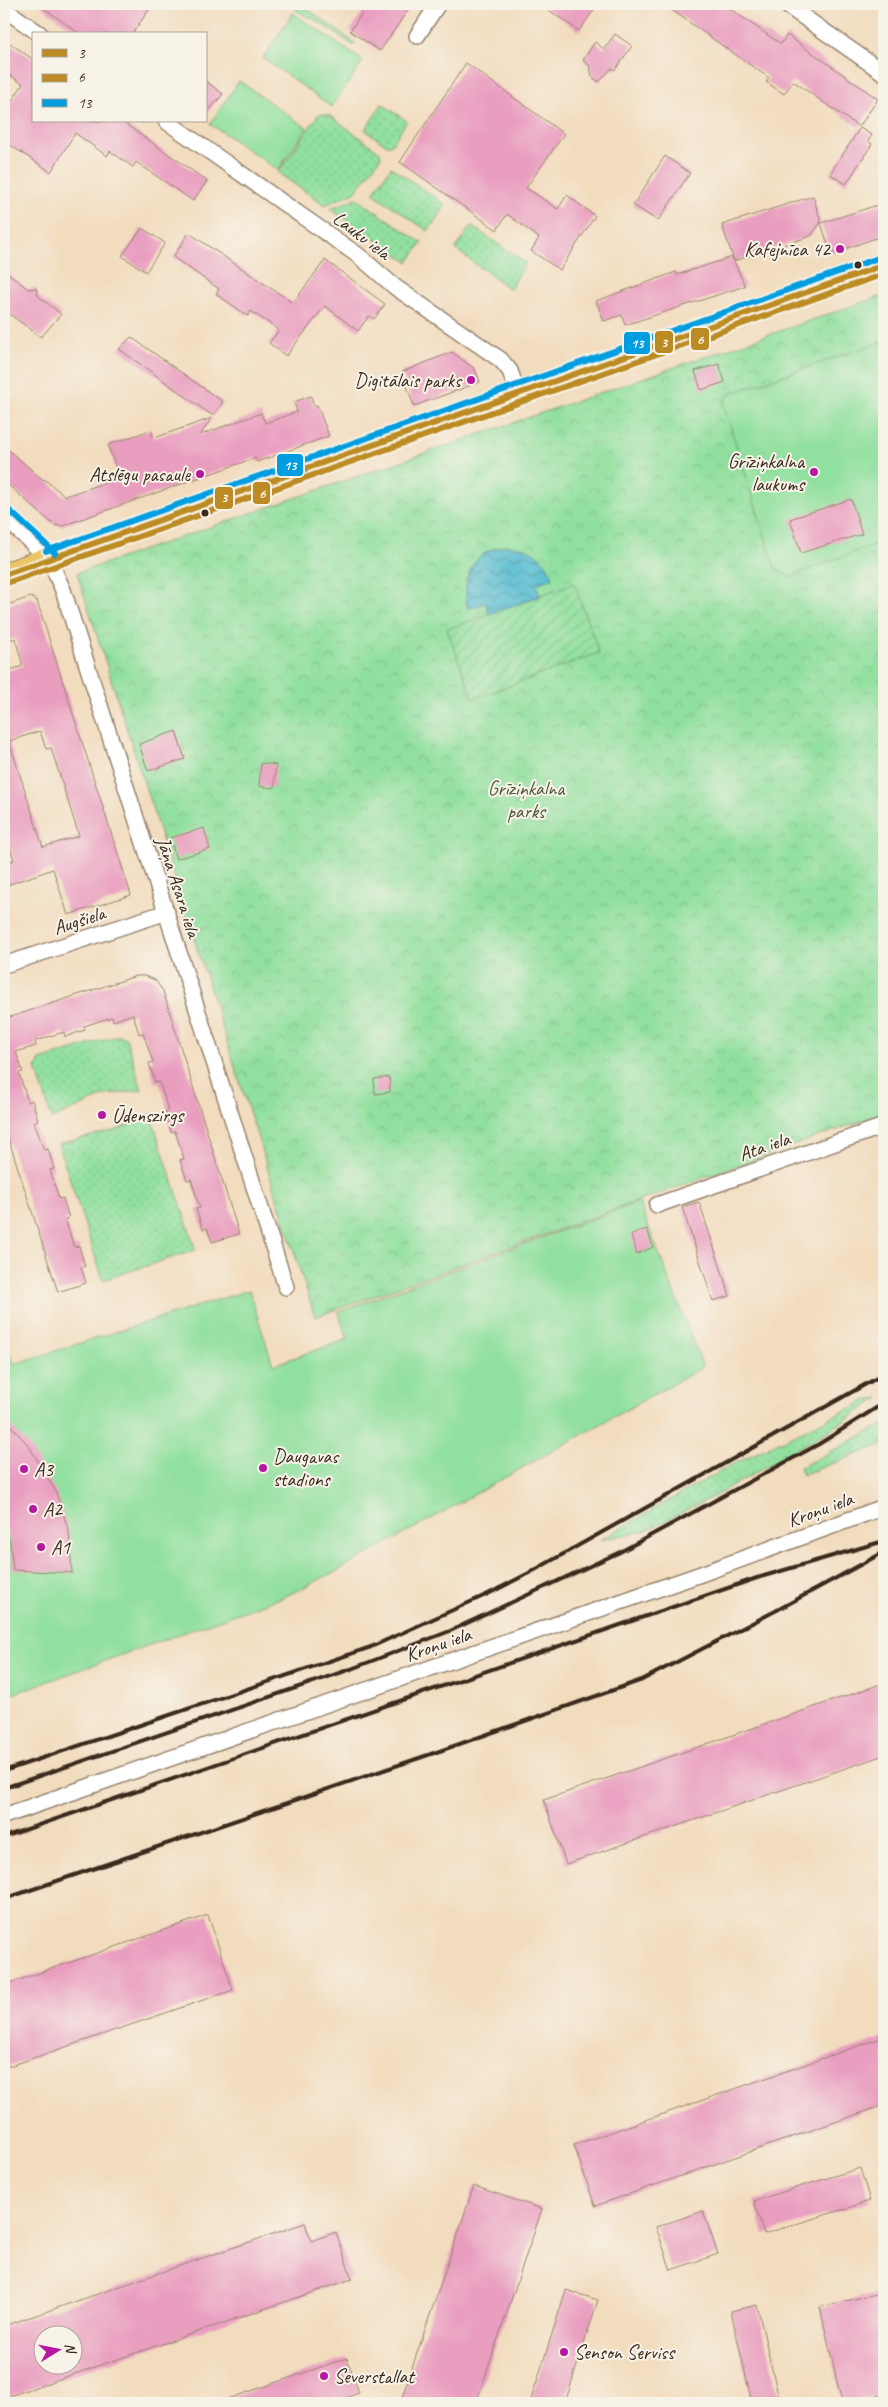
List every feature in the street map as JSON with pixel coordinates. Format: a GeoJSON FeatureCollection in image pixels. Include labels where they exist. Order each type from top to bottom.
{"type":"FeatureCollection","features":[{"type":"Feature","properties":{"kind":"main road"},"geometry":{"type":"LineString","coordinates":[[4,575],[884,265]]}},
{"type":"Feature","properties":{"kind":"street"},"geometry":{"type":"LineString","coordinates":[[417,36],[438,4]]}},
{"type":"Feature","properties":{"kind":"street"},"geometry":{"type":"LineString","coordinates":[[785,4],[884,73]]}},
{"type":"Feature","properties":{"kind":"street"},"geometry":{"type":"LineString","coordinates":[[4,9],[37,32]]}},
{"type":"Feature","properties":{"kind":"street","name":"Lauku iela"},"geometry":{"type":"LineString","coordinates":[[167,122],[360,256],[396,287],[502,360],[510,371],[518,394]]}},
{"type":"Feature","properties":{"kind":"street","name":"Jāņa Asara iela"},"geometry":{"type":"LineString","coordinates":[[4,517],[49,559],[63,590],[286,1287]]}},
{"type":"Feature","properties":{"kind":"street","name":"Augšiela"},"geometry":{"type":"LineString","coordinates":[[4,965],[167,912]]}},
{"type":"Feature","properties":{"kind":"street","name":"Ata iela"},"geometry":{"type":"LineString","coordinates":[[657,1205],[884,1126]]}},
{"type":"Feature","properties":{"kind":"street","name":"Kroņu iela"},"geometry":{"type":"LineString","coordinates":[[4,1816],[702,1574],[884,1507]]}},
{"type":"Feature","properties":{"kind":"green space"},"geometry":{"type":"Polygon","coordinates":[[[300,4],[355,43],[353,45],[311,17],[309,18],[296,10],[300,4]]]}},
{"type":"Feature","properties":{"kind":"green space"},"geometry":{"type":"Polygon","coordinates":[[[293,13],[363,61],[332,107],[263,58],[293,13]]]}},
{"type":"Feature","properties":{"kind":"green space"},"geometry":{"type":"Polygon","coordinates":[[[239,81],[307,128],[278,170],[210,124],[239,81]]]}},
{"type":"Feature","properties":{"kind":"green space"},"geometry":{"type":"Polygon","coordinates":[[[382,104],[407,121],[391,145],[387,145],[365,130],[382,104]]]}},
{"type":"Feature","properties":{"kind":"green space"},"geometry":{"type":"Polygon","coordinates":[[[318,115],[329,115],[380,152],[381,157],[355,192],[325,205],[278,173],[318,115]]]}},
{"type":"Feature","properties":{"kind":"green space"},"geometry":{"type":"Polygon","coordinates":[[[391,167],[446,205],[428,231],[373,193],[391,167]]]}},
{"type":"Feature","properties":{"kind":"green space"},"geometry":{"type":"Polygon","coordinates":[[[356,198],[422,243],[408,262],[330,209],[356,198]]]}},
{"type":"Feature","properties":{"kind":"green space"},"geometry":{"type":"Polygon","coordinates":[[[471,226],[526,263],[510,289],[455,249],[471,226]]]}},
{"type":"Feature","properties":{"kind":"green space","name":"Grīziņkalna parks"},"geometry":{"type":"Polygon","coordinates":[[[884,295],[884,1113],[315,1317],[77,573],[884,295]]]}},
{"type":"Feature","properties":{"kind":"green space","name":"Grīziņkalna laukums"},"geometry":{"type":"Polygon","coordinates":[[[884,341],[884,540],[790,577],[775,568],[723,403],[729,394],[884,341]]]}},
{"type":"Feature","properties":{"kind":"green space"},"geometry":{"type":"Polygon","coordinates":[[[574,583],[599,653],[473,699],[447,629],[574,583]]]}},
{"type":"Feature","properties":{"kind":"green space"},"geometry":{"type":"Polygon","coordinates":[[[120,1035],[126,1038],[142,1090],[106,1095],[52,1119],[36,1068],[40,1060],[120,1035]]]}},
{"type":"Feature","properties":{"kind":"green space"},"geometry":{"type":"Polygon","coordinates":[[[150,1114],[196,1250],[103,1280],[58,1144],[117,1130],[150,1114]]]}},
{"type":"Feature","properties":{"kind":"green space","name":"Daugavas stadions"},"geometry":{"type":"Polygon","coordinates":[[[639,1202],[703,1367],[341,1569],[286,1596],[4,1697],[4,1335],[14,1364],[249,1290],[273,1365],[348,1339],[338,1312],[639,1202]]]}},
{"type":"Feature","properties":{"kind":"green space"},"geometry":{"type":"Polygon","coordinates":[[[880,1398],[827,1432],[720,1493],[645,1531],[600,1540],[733,1464],[865,1401],[880,1398]]]}},
{"type":"Feature","properties":{"kind":"green space"},"geometry":{"type":"Polygon","coordinates":[[[884,1424],[884,1444],[802,1475],[799,1468],[884,1424]]]}},
{"type":"Feature","properties":{"kind":"water"},"geometry":{"type":"Polygon","coordinates":[[[504,546],[521,547],[534,553],[545,563],[553,578],[536,584],[540,596],[489,614],[485,603],[468,609],[466,587],[471,569],[483,554],[504,546]]]}},
{"type":"Feature","properties":{"kind":"building"},"geometry":{"type":"Polygon","coordinates":[[[38,4],[153,4],[133,32],[77,32],[38,4]]]}},
{"type":"Feature","properties":{"kind":"building"},"geometry":{"type":"Polygon","coordinates":[[[368,4],[412,4],[380,51],[350,31],[368,4]]]}},
{"type":"Feature","properties":{"kind":"building"},"geometry":{"type":"Polygon","coordinates":[[[540,4],[598,4],[579,31],[540,4]]]}},
{"type":"Feature","properties":{"kind":"building"},"geometry":{"type":"Polygon","coordinates":[[[663,4],[723,4],[781,44],[787,35],[878,99],[859,127],[793,81],[784,94],[766,82],[769,78],[663,4]]]}},
{"type":"Feature","properties":{"kind":"building"},"geometry":{"type":"Polygon","coordinates":[[[615,34],[632,46],[615,70],[612,68],[599,82],[592,77],[590,66],[583,60],[595,42],[604,49],[615,34]]]}},
{"type":"Feature","properties":{"kind":"building"},"geometry":{"type":"Polygon","coordinates":[[[4,39],[32,59],[32,122],[122,122],[207,181],[193,201],[136,162],[133,167],[110,151],[107,156],[75,133],[51,172],[4,141],[4,113],[23,84],[4,71],[4,39]]]}},
{"type":"Feature","properties":{"kind":"building"},"geometry":{"type":"Polygon","coordinates":[[[466,63],[564,134],[526,188],[558,209],[567,195],[595,216],[560,270],[531,251],[539,238],[507,214],[497,230],[400,162],[466,63]]]}},
{"type":"Feature","properties":{"kind":"building"},"geometry":{"type":"Polygon","coordinates":[[[208,83],[223,94],[208,112],[208,83]]]}},
{"type":"Feature","properties":{"kind":"building"},"geometry":{"type":"Polygon","coordinates":[[[860,128],[872,135],[868,141],[872,144],[846,184],[830,174],[860,128]]]}},
{"type":"Feature","properties":{"kind":"building"},"geometry":{"type":"Polygon","coordinates":[[[665,156],[690,173],[658,221],[633,205],[665,156]]]}},
{"type":"Feature","properties":{"kind":"building"},"geometry":{"type":"Polygon","coordinates":[[[813,196],[821,222],[811,236],[734,261],[722,225],[813,196]]]}},
{"type":"Feature","properties":{"kind":"building"},"geometry":{"type":"Polygon","coordinates":[[[884,203],[884,235],[831,254],[821,223],[884,203]]]}},
{"type":"Feature","properties":{"kind":"building"},"geometry":{"type":"Polygon","coordinates":[[[142,228],[165,243],[146,272],[122,256],[142,228]]]}},
{"type":"Feature","properties":{"kind":"building"},"geometry":{"type":"Polygon","coordinates":[[[189,233],[293,303],[325,260],[385,304],[374,319],[369,316],[358,331],[325,306],[286,356],[269,343],[279,330],[251,311],[248,316],[216,294],[219,289],[173,257],[189,233]]]}},
{"type":"Feature","properties":{"kind":"building"},"geometry":{"type":"Polygon","coordinates":[[[732,257],[745,286],[625,325],[622,315],[604,321],[596,301],[676,272],[677,275],[732,257]]]}},
{"type":"Feature","properties":{"kind":"building"},"geometry":{"type":"Polygon","coordinates":[[[4,270],[28,289],[36,288],[38,296],[61,314],[41,337],[4,310],[4,270]]]}},
{"type":"Feature","properties":{"kind":"building"},"geometry":{"type":"Polygon","coordinates":[[[131,337],[223,402],[213,416],[119,349],[131,337]]]}},
{"type":"Feature","properties":{"kind":"building"},"geometry":{"type":"Polygon","coordinates":[[[452,352],[475,369],[480,382],[414,406],[402,372],[452,352]]]}},
{"type":"Feature","properties":{"kind":"building"},"geometry":{"type":"Polygon","coordinates":[[[719,364],[725,382],[701,390],[695,371],[719,364]]]}},
{"type":"Feature","properties":{"kind":"building"},"geometry":{"type":"Polygon","coordinates":[[[311,396],[314,406],[317,405],[329,436],[257,462],[255,458],[62,526],[54,525],[4,481],[4,446],[43,480],[65,496],[119,478],[108,445],[151,430],[154,438],[212,418],[200,435],[261,413],[265,423],[297,412],[294,402],[311,396]]]}},
{"type":"Feature","properties":{"kind":"building"},"geometry":{"type":"Polygon","coordinates":[[[851,499],[862,534],[801,553],[790,519],[851,499]]]}},
{"type":"Feature","properties":{"kind":"building"},"geometry":{"type":"Polygon","coordinates":[[[31,597],[37,601],[131,895],[68,915],[53,869],[4,886],[4,864],[14,860],[4,828],[4,672],[23,666],[15,638],[4,642],[4,606],[31,597]],[[40,731],[9,741],[43,847],[79,836],[51,748],[46,749],[40,731]]]}},
{"type":"Feature","properties":{"kind":"building"},"geometry":{"type":"Polygon","coordinates":[[[176,731],[185,759],[148,771],[139,744],[176,731]]]}},
{"type":"Feature","properties":{"kind":"building"},"geometry":{"type":"Polygon","coordinates":[[[261,763],[276,765],[274,788],[259,786],[261,763]]]}},
{"type":"Feature","properties":{"kind":"building"},"geometry":{"type":"Polygon","coordinates":[[[204,828],[210,849],[176,859],[170,838],[204,828]]]}},
{"type":"Feature","properties":{"kind":"building"},"geometry":{"type":"Polygon","coordinates":[[[136,976],[145,976],[155,980],[163,991],[239,1234],[212,1242],[207,1228],[203,1229],[196,1209],[200,1208],[191,1179],[187,1180],[180,1160],[184,1159],[175,1131],[171,1132],[165,1112],[168,1111],[164,1096],[159,1082],[155,1083],[149,1063],[153,1062],[143,1033],[139,1034],[133,1014],[113,1021],[112,1017],[84,1026],[85,1030],[65,1037],[64,1032],[35,1041],[36,1046],[16,1052],[23,1072],[19,1073],[28,1102],[32,1100],[38,1120],[34,1122],[44,1150],[48,1149],[54,1169],[50,1170],[59,1199],[63,1198],[69,1218],[65,1219],[74,1247],[79,1246],[85,1266],[81,1267],[86,1283],[58,1292],[4,1125],[4,1019],[136,976]]]}},
{"type":"Feature","properties":{"kind":"building"},"geometry":{"type":"Polygon","coordinates":[[[389,1077],[390,1092],[375,1094],[374,1079],[389,1077]]]}},
{"type":"Feature","properties":{"kind":"building"},"geometry":{"type":"Polygon","coordinates":[[[699,1202],[730,1296],[713,1301],[682,1207],[699,1202]]]}},
{"type":"Feature","properties":{"kind":"building"},"geometry":{"type":"Polygon","coordinates":[[[647,1229],[653,1247],[637,1254],[631,1235],[647,1229]]]}},
{"type":"Feature","properties":{"kind":"building"},"geometry":{"type":"Polygon","coordinates":[[[4,1418],[29,1446],[56,1492],[69,1532],[72,1573],[13,1570],[10,1541],[4,1524],[4,1418]]]}},
{"type":"Feature","properties":{"kind":"building"},"geometry":{"type":"Polygon","coordinates":[[[884,1683],[884,1755],[566,1864],[544,1800],[884,1683]]]}},
{"type":"Feature","properties":{"kind":"building"},"geometry":{"type":"Polygon","coordinates":[[[208,1915],[233,1990],[4,2068],[4,1985],[208,1915]]]}},
{"type":"Feature","properties":{"kind":"building"},"geometry":{"type":"Polygon","coordinates":[[[884,2037],[884,2105],[595,2206],[574,2145],[884,2037]]]}},
{"type":"Feature","properties":{"kind":"building"},"geometry":{"type":"Polygon","coordinates":[[[860,2168],[870,2201],[764,2234],[754,2201],[860,2168]]]}},
{"type":"Feature","properties":{"kind":"building"},"geometry":{"type":"Polygon","coordinates":[[[474,2186],[542,2209],[476,2403],[400,2403],[474,2186]]]}},
{"type":"Feature","properties":{"kind":"building"},"geometry":{"type":"Polygon","coordinates":[[[703,2211],[718,2254],[671,2270],[656,2227],[703,2211]]]}},
{"type":"Feature","properties":{"kind":"building"},"geometry":{"type":"Polygon","coordinates":[[[305,2223],[311,2241],[336,2232],[352,2279],[82,2371],[82,2324],[32,2324],[32,2374],[74,2374],[4,2398],[4,2326],[305,2223]]]}},
{"type":"Feature","properties":{"kind":"building","name":"Senson Serviss"},"geometry":{"type":"Polygon","coordinates":[[[566,2290],[598,2300],[565,2403],[530,2403],[566,2290]]]}},
{"type":"Feature","properties":{"kind":"building"},"geometry":{"type":"Polygon","coordinates":[[[884,2292],[884,2394],[842,2403],[820,2307],[884,2292]]]}},
{"type":"Feature","properties":{"kind":"building"},"geometry":{"type":"Polygon","coordinates":[[[757,2305],[780,2403],[752,2403],[731,2311],[757,2305]]]}},
{"type":"Feature","properties":{"kind":"building","name":"Severstallat"},"geometry":{"type":"Polygon","coordinates":[[[347,2358],[359,2393],[330,2403],[223,2403],[222,2401],[347,2358]]]}},
{"type":"Feature","properties":{"kind":"railway"},"geometry":{"type":"LineString","coordinates":[[4,1771],[371,1647],[488,1594],[533,1571],[884,1374]]}},
{"type":"Feature","properties":{"kind":"railway"},"geometry":{"type":"LineString","coordinates":[[4,1788],[351,1669],[450,1631],[620,1552],[819,1444],[884,1403]]}},
{"type":"Feature","properties":{"kind":"railway"},"geometry":{"type":"LineString","coordinates":[[4,1837],[757,1578],[884,1541]]}},
{"type":"Feature","properties":{"kind":"railway"},"geometry":{"type":"LineString","coordinates":[[4,1899],[642,1680],[884,1552]]}},
{"type":"Feature","properties":{"kind":"transit line","name":"13"},"geometry":{"type":"LineString","coordinates":[[46,551],[881,257]]}},
{"type":"Feature","properties":{"kind":"transit line","name":"3"},"geometry":{"type":"LineString","coordinates":[[4,575],[884,265]]}},
{"type":"Feature","properties":{"kind":"transit line","name":"6"},"geometry":{"type":"LineString","coordinates":[[7,583],[884,274]]}},
{"type":"Feature","properties":{"kind":"transit line","name":"13"},"geometry":{"type":"LineString","coordinates":[[10,511],[55,553]]}},
{"type":"Feature","properties":{"kind":"place","name":"Kafejnīca 42"},"geometry":{"type":"Point","coordinates":[840,249]}},
{"type":"Feature","properties":{"kind":"place","name":"Digitālais parks"},"geometry":{"type":"Point","coordinates":[471,380]}},
{"type":"Feature","properties":{"kind":"place","name":"Grīziņkalna laukums"},"geometry":{"type":"Point","coordinates":[814,472]}},
{"type":"Feature","properties":{"kind":"place","name":"Atslēgu pasaule"},"geometry":{"type":"Point","coordinates":[200,474]}},
{"type":"Feature","properties":{"kind":"place","name":"Ūdenszirgs"},"geometry":{"type":"Point","coordinates":[102,1115]}},
{"type":"Feature","properties":{"kind":"place","name":"Daugavas stadions"},"geometry":{"type":"Point","coordinates":[263,1468]}},
{"type":"Feature","properties":{"kind":"place","name":"A3"},"geometry":{"type":"Point","coordinates":[24,1469]}},
{"type":"Feature","properties":{"kind":"place","name":"A2"},"geometry":{"type":"Point","coordinates":[33,1509]}},
{"type":"Feature","properties":{"kind":"place","name":"A1"},"geometry":{"type":"Point","coordinates":[41,1547]}},
{"type":"Feature","properties":{"kind":"place","name":"Senson Serviss"},"geometry":{"type":"Point","coordinates":[564,2352]}},
{"type":"Feature","properties":{"kind":"place","name":"Severstallat"},"geometry":{"type":"Point","coordinates":[324,2376]}}]}
